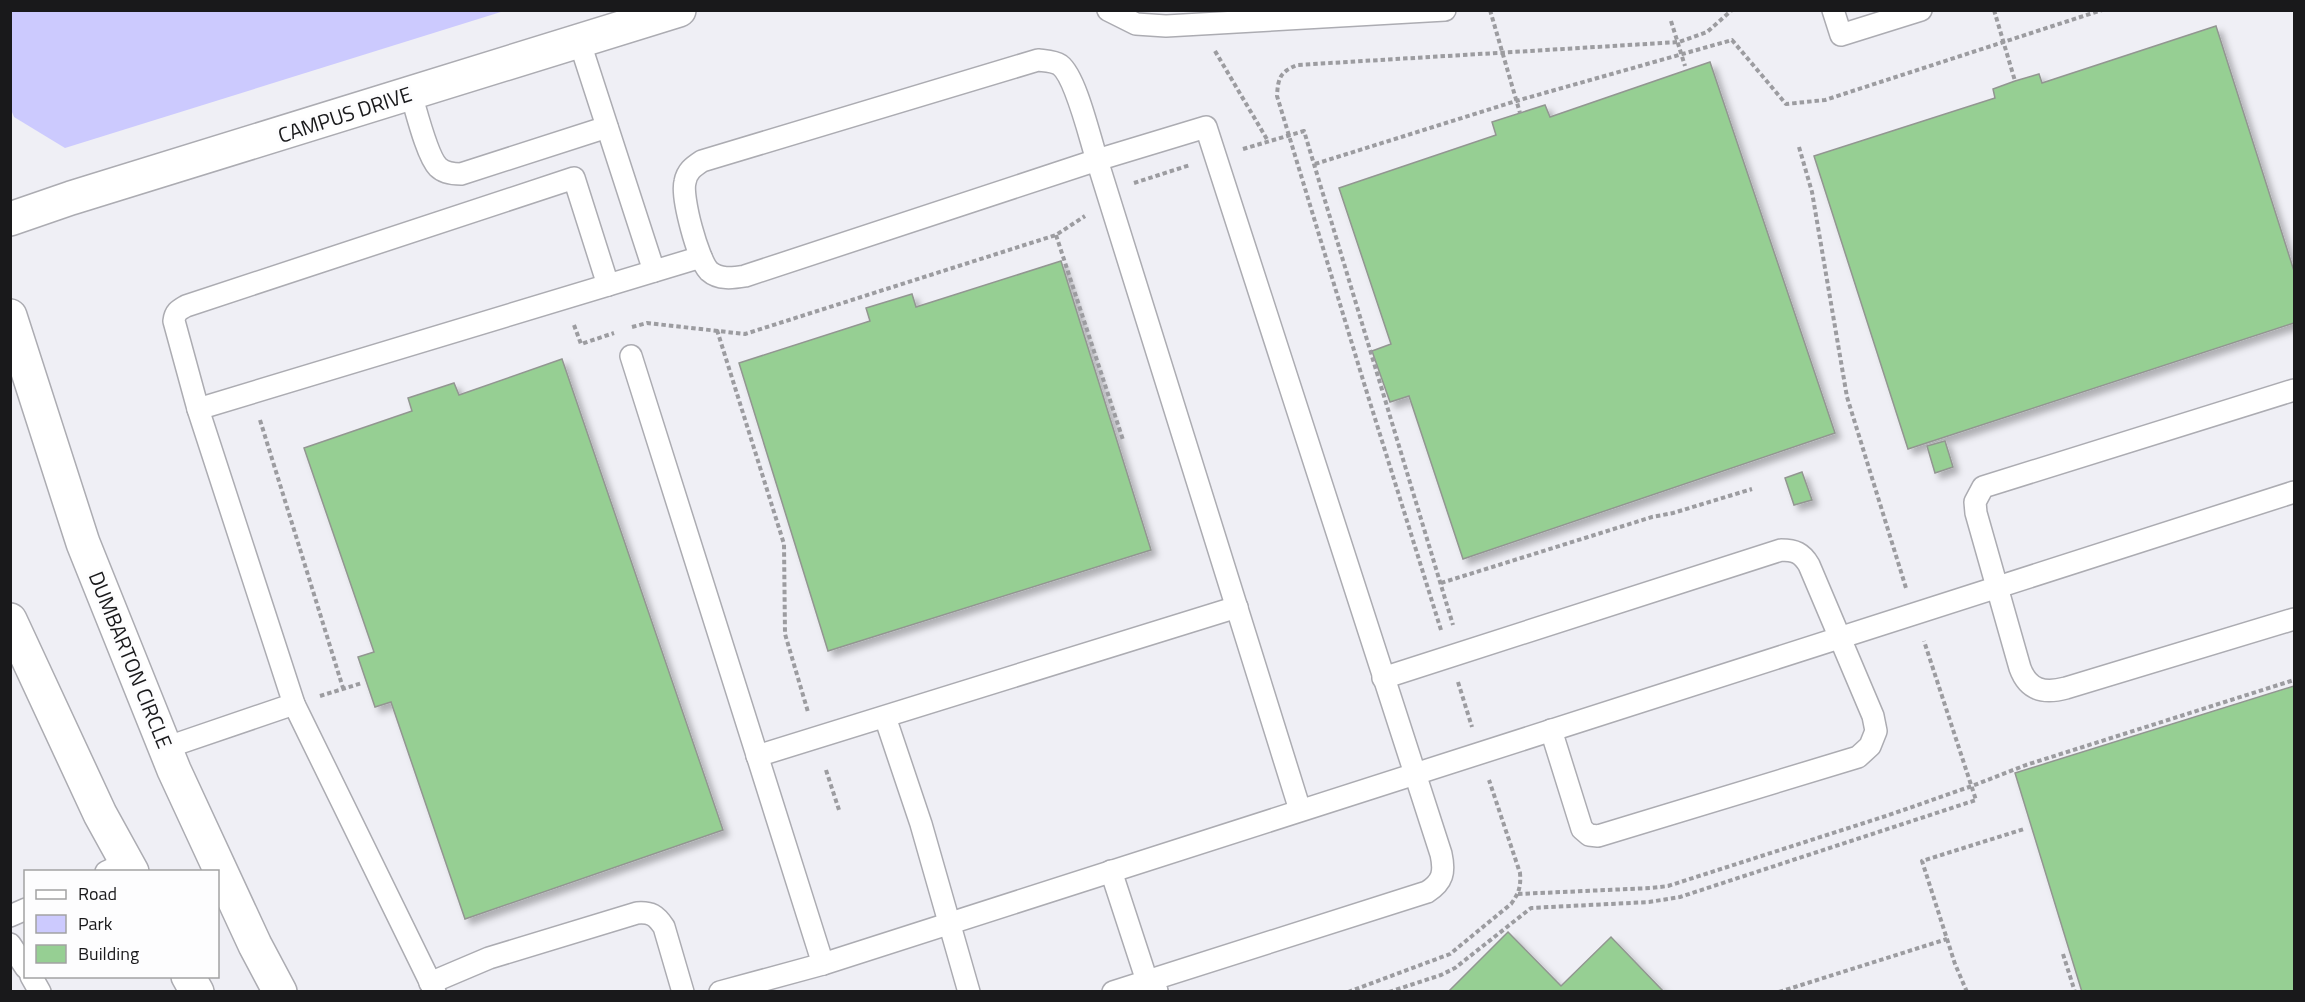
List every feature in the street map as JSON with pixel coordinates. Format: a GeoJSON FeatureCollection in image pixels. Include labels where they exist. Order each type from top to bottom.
{"type":"FeatureCollection","features":[{"type":"Feature","properties":{"kind":"street","name":"CAMPUS DRIVE"},"geometry":{"type":"LineString","coordinates":[[10,219],[71,198],[680,10]]}},
{"type":"Feature","properties":{"kind":"street","name":"DUMBARTON CIRCLE"},"geometry":{"type":"LineString","coordinates":[[10,316],[82,543],[165,748],[250,935],[279,992]]}},
{"type":"Feature","properties":{"kind":"street"},"geometry":{"type":"LineString","coordinates":[[10,620],[100,814],[122,868]]}},
{"type":"Feature","properties":{"kind":"street"},"geometry":{"type":"LineString","coordinates":[[189,978],[197,992]]}},
{"type":"Feature","properties":{"kind":"lane"},"geometry":{"type":"LineString","coordinates":[[1108,10],[1136,24],[1166,26],[1445,10]]}},
{"type":"Feature","properties":{"kind":"lane"},"geometry":{"type":"LineString","coordinates":[[1833,10],[1841,34],[1921,10]]}},
{"type":"Feature","properties":{"kind":"lane"},"geometry":{"type":"LineString","coordinates":[[579,40],[654,271]]}},
{"type":"Feature","properties":{"kind":"lane"},"geometry":{"type":"LineString","coordinates":[[1113,992],[1152,986],[1426,892],[1438,885],[1443,876],[1444,865],[1415,773],[1206,127],[1097,160],[745,276],[720,278],[710,271],[701,257],[685,199],[684,184],[690,169],[702,161],[1038,60],[1059,64],[1068,73],[1097,160],[1238,607],[1299,810]]}},
{"type":"Feature","properties":{"kind":"lane"},"geometry":{"type":"LineString","coordinates":[[411,94],[432,156],[438,168],[450,174],[460,174],[607,127]]}},
{"type":"Feature","properties":{"kind":"lane"},"geometry":{"type":"LineString","coordinates":[[608,285],[574,178],[197,302],[178,310],[174,321],[198,409],[294,704],[433,987],[489,958],[638,913],[650,912],[664,927],[683,992]]}},
{"type":"Feature","properties":{"kind":"lane"},"geometry":{"type":"LineString","coordinates":[[198,409],[701,257]]}},
{"type":"Feature","properties":{"kind":"lane"},"geometry":{"type":"LineString","coordinates":[[631,356],[823,964]]}},
{"type":"Feature","properties":{"kind":"lane"},"geometry":{"type":"LineString","coordinates":[[2295,390],[1983,488],[1975,502],[1976,513],[2024,677],[2040,691],[2053,692],[2295,619]]}},
{"type":"Feature","properties":{"kind":"lane"},"geometry":{"type":"LineString","coordinates":[[720,992],[823,964],[2295,492]]}},
{"type":"Feature","properties":{"kind":"lane"},"geometry":{"type":"LineString","coordinates":[[1383,678],[1781,550],[1793,550],[1804,556],[1873,716],[1876,731],[1870,746],[1858,757],[1598,836],[1589,835],[1582,829],[1551,730]]}},
{"type":"Feature","properties":{"kind":"lane"},"geometry":{"type":"LineString","coordinates":[[757,756],[1238,607]]}},
{"type":"Feature","properties":{"kind":"lane"},"geometry":{"type":"LineString","coordinates":[[165,748],[294,704]]}},
{"type":"Feature","properties":{"kind":"lane"},"geometry":{"type":"LineString","coordinates":[[885,717],[921,824],[969,992]]}},
{"type":"Feature","properties":{"kind":"lane"},"geometry":{"type":"LineString","coordinates":[[1111,871],[1152,986]]}},
{"type":"Feature","properties":{"kind":"lane"},"geometry":{"type":"LineString","coordinates":[[10,916],[24,910]]}},
{"type":"Feature","properties":{"kind":"lane"},"geometry":{"type":"LineString","coordinates":[[10,944],[23,969]]}},
{"type":"Feature","properties":{"kind":"lane"},"geometry":{"type":"LineString","coordinates":[[30,978],[40,992]]}},
{"type":"Feature","properties":{"kind":"path"},"geometry":{"type":"LineString","coordinates":[[1490,10],[1520,113]]}},
{"type":"Feature","properties":{"kind":"path"},"geometry":{"type":"LineString","coordinates":[[1347,992],[1450,954],[1510,904],[1518,894],[1521,885],[1520,873],[1363,380],[1277,96],[1278,80],[1287,69],[1297,65],[1678,42],[1707,32],[1732,10]]}},
{"type":"Feature","properties":{"kind":"path"},"geometry":{"type":"LineString","coordinates":[[1994,10],[2015,81]]}},
{"type":"Feature","properties":{"kind":"path"},"geometry":{"type":"LineString","coordinates":[[1315,164],[1516,101],[1732,40],[1786,104],[1825,100],[2102,10]]}},
{"type":"Feature","properties":{"kind":"path"},"geometry":{"type":"LineString","coordinates":[[1671,21],[1685,66]]}},
{"type":"Feature","properties":{"kind":"path"},"geometry":{"type":"LineString","coordinates":[[1215,50],[1268,141]]}},
{"type":"Feature","properties":{"kind":"path"},"geometry":{"type":"LineString","coordinates":[[1289,135],[1304,131],[1454,626]]}},
{"type":"Feature","properties":{"kind":"path"},"geometry":{"type":"LineString","coordinates":[[1799,147],[1812,192],[1847,397],[1907,589]]}},
{"type":"Feature","properties":{"kind":"path"},"geometry":{"type":"LineString","coordinates":[[1132,184],[1188,166]]}},
{"type":"Feature","properties":{"kind":"path"},"geometry":{"type":"LineString","coordinates":[[572,317],[580,344],[647,323],[745,334],[1056,235],[1087,215]]}},
{"type":"Feature","properties":{"kind":"path"},"geometry":{"type":"LineString","coordinates":[[1056,235],[1123,440]]}},
{"type":"Feature","properties":{"kind":"path"},"geometry":{"type":"LineString","coordinates":[[717,330],[784,544],[785,634],[810,717]]}},
{"type":"Feature","properties":{"kind":"path"},"geometry":{"type":"LineString","coordinates":[[259,416],[343,688]]}},
{"type":"Feature","properties":{"kind":"path"},"geometry":{"type":"LineString","coordinates":[[1441,583],[1652,517],[1673,513],[1752,489]]}},
{"type":"Feature","properties":{"kind":"path"},"geometry":{"type":"LineString","coordinates":[[1389,992],[1455,968],[1531,908],[1649,902],[1680,897],[1976,801],[1922,635]]}},
{"type":"Feature","properties":{"kind":"path"},"geometry":{"type":"LineString","coordinates":[[1518,894],[1668,886],[1972,786],[2026,765],[2295,680]]}},
{"type":"Feature","properties":{"kind":"path"},"geometry":{"type":"LineString","coordinates":[[294,704],[362,683]]}},
{"type":"Feature","properties":{"kind":"path"},"geometry":{"type":"LineString","coordinates":[[826,770],[839,810]]}},
{"type":"Feature","properties":{"kind":"path"},"geometry":{"type":"LineString","coordinates":[[1967,992],[1922,861],[2024,829]]}},
{"type":"Feature","properties":{"kind":"path"},"geometry":{"type":"LineString","coordinates":[[1779,992],[1947,939]]}},
{"type":"Feature","properties":{"kind":"path"},"geometry":{"type":"LineString","coordinates":[[2063,954],[2075,992]]}},
{"type":"Feature","properties":{"kind":"green space"},"geometry":{"type":"Polygon","coordinates":[[[10,11],[504,11],[65,148],[14,117],[10,107],[10,11]]]}},
{"type":"Feature","properties":{"kind":"building"},"geometry":{"type":"Polygon","coordinates":[[[2216,26],[2294,271],[2294,323],[1908,449],[1814,156],[1995,98],[1993,89],[2015,81],[2039,74],[2042,83],[2216,26]]]}},
{"type":"Feature","properties":{"kind":"building"},"geometry":{"type":"Polygon","coordinates":[[[1710,62],[1835,433],[1463,559],[1409,396],[1390,402],[1372,351],[1391,344],[1339,188],[1496,135],[1492,122],[1545,105],[1550,117],[1710,62]]]}},
{"type":"Feature","properties":{"kind":"building"},"geometry":{"type":"Polygon","coordinates":[[[1061,261],[1151,550],[828,651],[739,363],[870,321],[866,308],[912,294],[916,307],[1061,261]]]}},
{"type":"Feature","properties":{"kind":"building"},"geometry":{"type":"Polygon","coordinates":[[[562,359],[723,830],[465,919],[391,702],[375,707],[358,657],[374,652],[304,448],[412,411],[408,398],[454,383],[459,395],[562,359]]]}},
{"type":"Feature","properties":{"kind":"building"},"geometry":{"type":"Polygon","coordinates":[[[1945,441],[1953,467],[1935,473],[1927,446],[1945,441]]]}},
{"type":"Feature","properties":{"kind":"building"},"geometry":{"type":"Polygon","coordinates":[[[1802,472],[1812,500],[1794,505],[1785,478],[1802,472]]]}},
{"type":"Feature","properties":{"kind":"building"},"geometry":{"type":"Polygon","coordinates":[[[2294,686],[2294,992],[2082,992],[2015,773],[2294,686]]]}},
{"type":"Feature","properties":{"kind":"building"},"geometry":{"type":"Polygon","coordinates":[[[1508,932],[1561,986],[1611,937],[1664,992],[1448,992],[1508,932]]]}}]}
